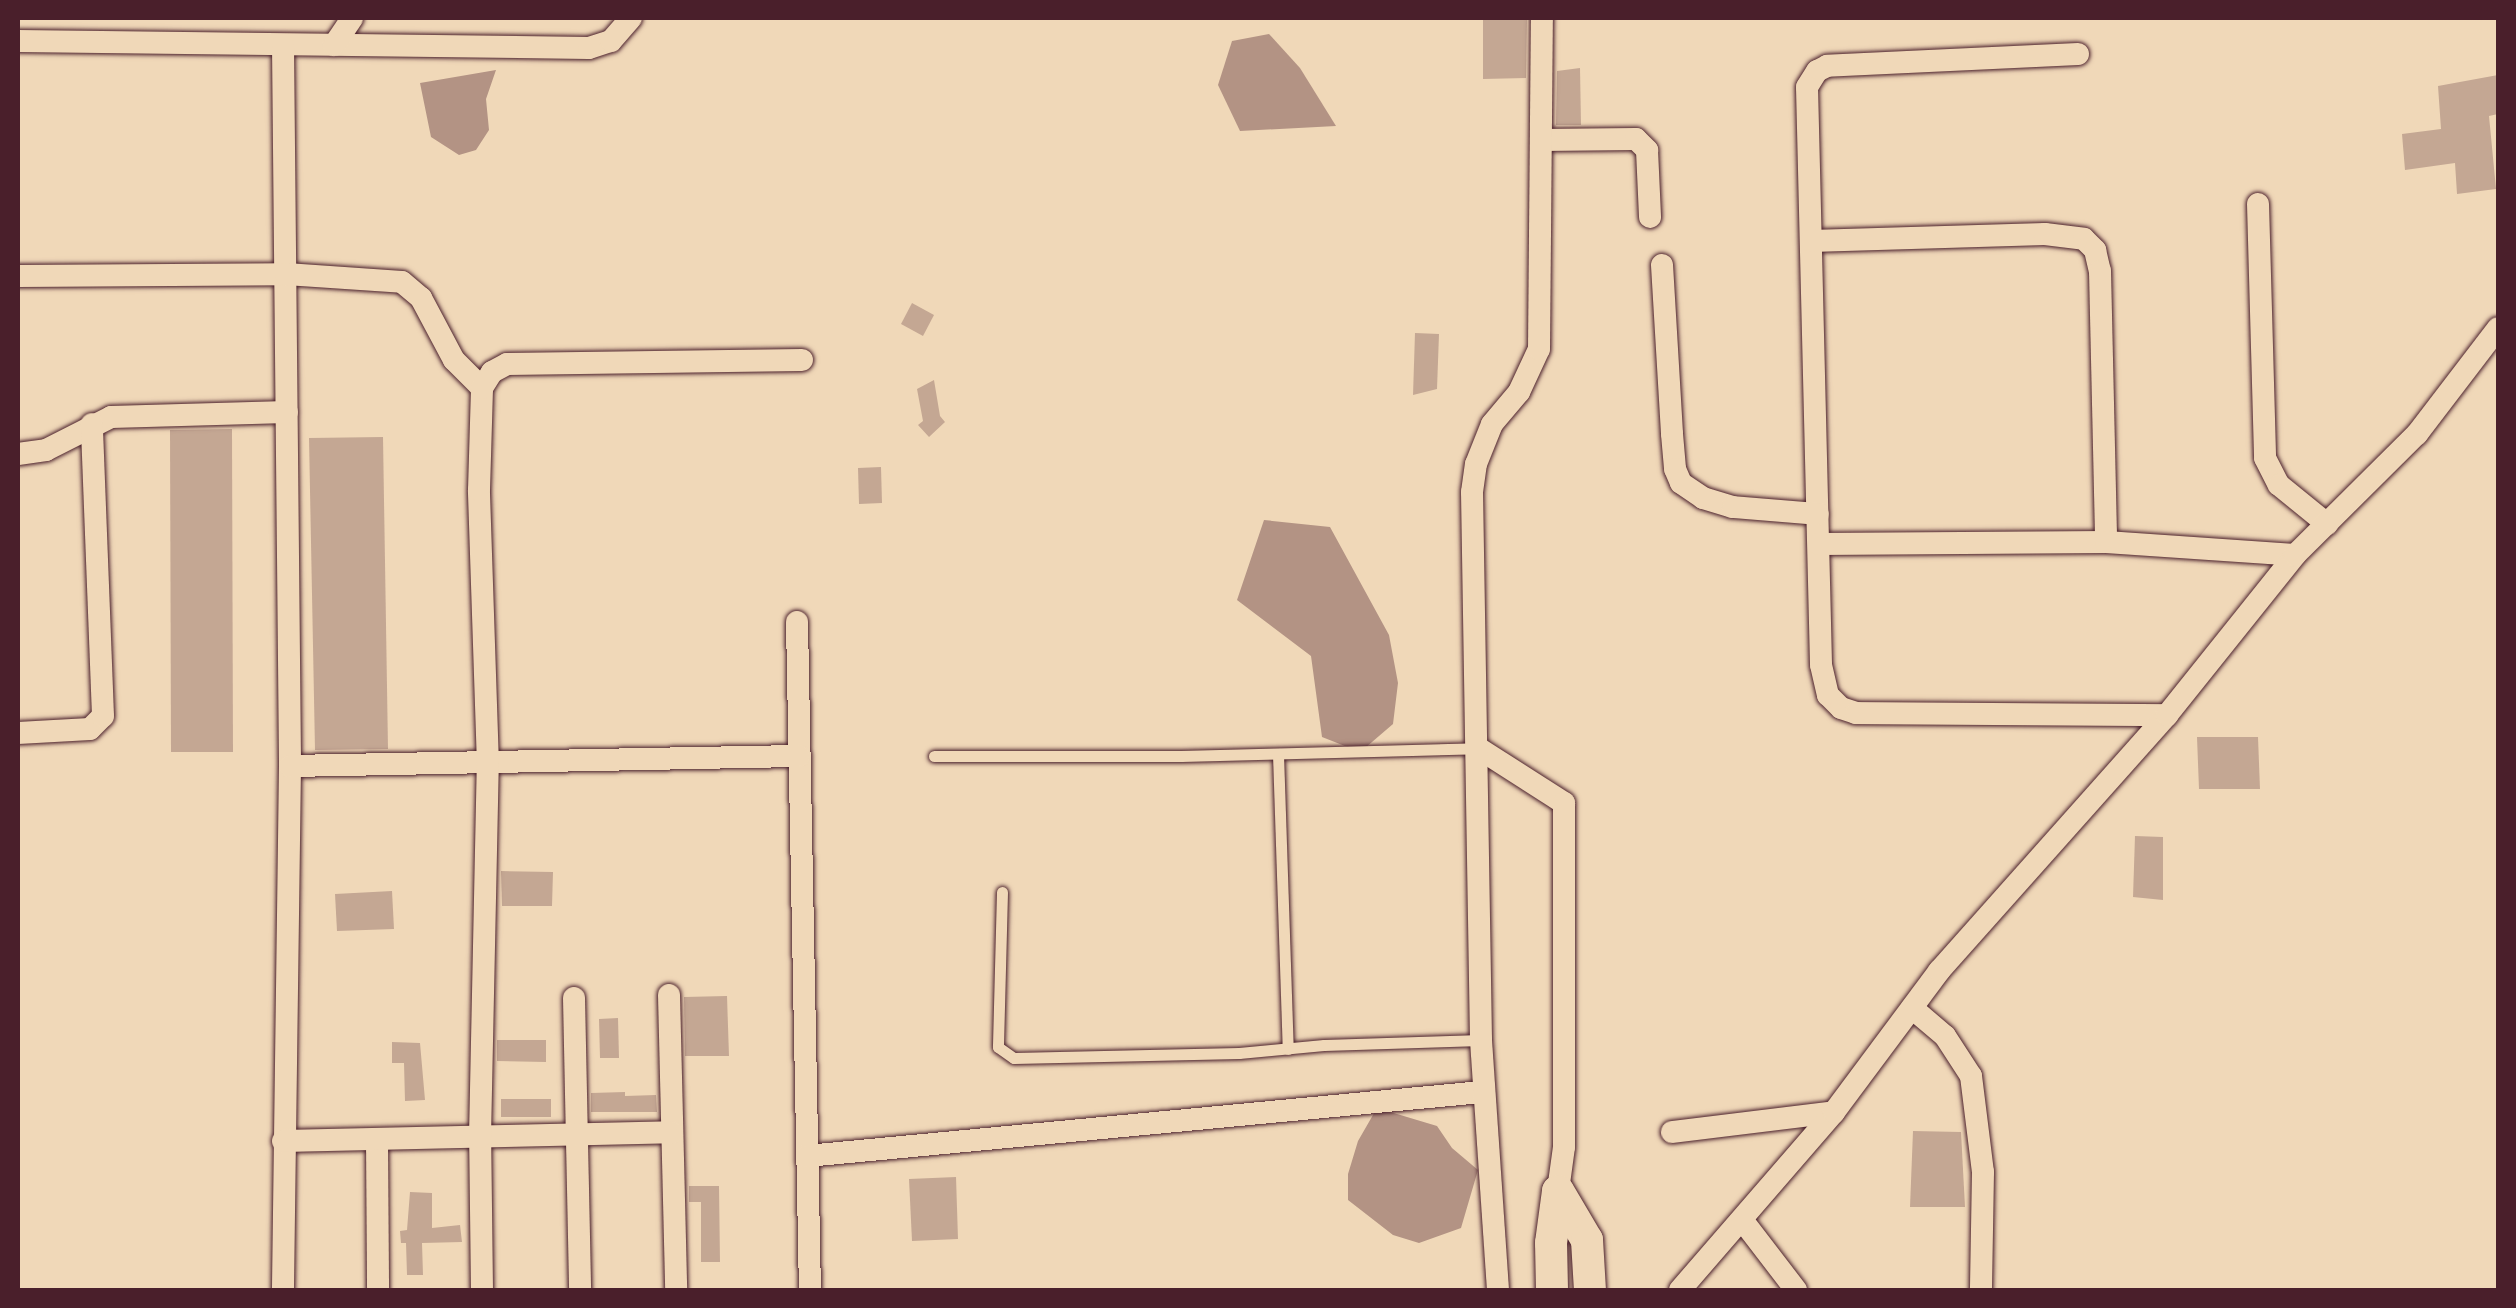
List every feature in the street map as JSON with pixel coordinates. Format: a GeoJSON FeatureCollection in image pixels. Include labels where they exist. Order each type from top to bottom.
{"type":"FeatureCollection","features":[{"type":"Feature","properties":{"kind":"street"},"geometry":{"type":"LineString","coordinates":[[334,45],[352,18]]}},
{"type":"Feature","properties":{"kind":"street"},"geometry":{"type":"LineString","coordinates":[[18,41],[590,48],[611,41],[631,18]]}},
{"type":"Feature","properties":{"kind":"street"},"geometry":{"type":"LineString","coordinates":[[1498,1290],[1480,1040],[1472,492],[1476,464],[1492,424],[1520,392],[1539,349],[1542,18]]}},
{"type":"Feature","properties":{"kind":"street"},"geometry":{"type":"LineString","coordinates":[[283,44],[290,766],[283,1290]]}},
{"type":"Feature","properties":{"kind":"street"},"geometry":{"type":"LineString","coordinates":[[2078,54],[1828,66],[1816,71],[1805,99],[1822,665],[1828,695],[1841,708],[1856,713],[2167,716]]}},
{"type":"Feature","properties":{"kind":"street"},"geometry":{"type":"LineString","coordinates":[[1541,140],[1636,139],[1648,150],[1650,217]]}},
{"type":"Feature","properties":{"kind":"street"},"geometry":{"type":"LineString","coordinates":[[2258,204],[2265,458],[2279,485],[2327,524]]}},
{"type":"Feature","properties":{"kind":"street"},"geometry":{"type":"LineString","coordinates":[[1811,241],[2044,234],[2084,239],[2095,250],[2100,271],[2106,542]]}},
{"type":"Feature","properties":{"kind":"street"},"geometry":{"type":"LineString","coordinates":[[1662,265],[1673,452],[1681,483],[1703,498],[1733,507],[1818,514]]}},
{"type":"Feature","properties":{"kind":"street"},"geometry":{"type":"LineString","coordinates":[[18,276],[286,274],[402,282],[421,298],[454,360],[482,388]]}},
{"type":"Feature","properties":{"kind":"street"},"geometry":{"type":"LineString","coordinates":[[1680,1290],[1834,1112],[1912,1008],[2167,716],[2295,556],[2416,434],[2498,328]]}},
{"type":"Feature","properties":{"kind":"street"},"geometry":{"type":"LineString","coordinates":[[482,1290],[480,1137],[488,765],[479,490],[482,388],[492,372],[508,364],[802,360]]}},
{"type":"Feature","properties":{"kind":"street"},"geometry":{"type":"LineString","coordinates":[[18,454],[60,444],[92,424],[129,415],[287,412]]}},
{"type":"Feature","properties":{"kind":"street"},"geometry":{"type":"LineString","coordinates":[[18,733],[90,729],[103,716],[92,424]]}},
{"type":"Feature","properties":{"kind":"street"},"geometry":{"type":"LineString","coordinates":[[1819,544],[2106,542],[2295,556]]}},
{"type":"Feature","properties":{"kind":"street"},"geometry":{"type":"LineString","coordinates":[[796,622],[810,1290]]}},
{"type":"Feature","properties":{"kind":"street"},"geometry":{"type":"LineString","coordinates":[[1478,748],[1564,803],[1564,1146],[1552,1243],[1552,1290]]}},
{"type":"Feature","properties":{"kind":"street"},"geometry":{"type":"LineString","coordinates":[[290,766],[799,756]]}},
{"type":"Feature","properties":{"kind":"street"},"geometry":{"type":"LineString","coordinates":[[669,995],[676,1290]]}},
{"type":"Feature","properties":{"kind":"street"},"geometry":{"type":"LineString","coordinates":[[574,998],[580,1290]]}},
{"type":"Feature","properties":{"kind":"street"},"geometry":{"type":"LineString","coordinates":[[1912,1008],[1945,1036],[1971,1076],[1983,1172],[1982,1290]]}},
{"type":"Feature","properties":{"kind":"street"},"geometry":{"type":"LineString","coordinates":[[807,1156],[1482,1092]]}},
{"type":"Feature","properties":{"kind":"street"},"geometry":{"type":"LineString","coordinates":[[1672,1132],[1834,1112]]}},
{"type":"Feature","properties":{"kind":"street"},"geometry":{"type":"LineString","coordinates":[[283,1141],[672,1132]]}},
{"type":"Feature","properties":{"kind":"street"},"geometry":{"type":"LineString","coordinates":[[377,1138],[378,1290]]}},
{"type":"Feature","properties":{"kind":"street"},"geometry":{"type":"LineString","coordinates":[[1558,1191],[1586,1240],[1590,1290]]}},
{"type":"Feature","properties":{"kind":"street"},"geometry":{"type":"LineString","coordinates":[[1743,1221],[1796,1290]]}},
{"type":"Feature","properties":{"kind":"lane"},"geometry":{"type":"LineString","coordinates":[[934,756],[1278,754],[1478,748]]}},
{"type":"Feature","properties":{"kind":"lane"},"geometry":{"type":"LineString","coordinates":[[1278,754],[1288,1048]]}},
{"type":"Feature","properties":{"kind":"lane"},"geometry":{"type":"LineString","coordinates":[[1002,892],[998,1036],[1004,1054],[1040,1057],[1480,1040]]}},
{"type":"Feature","properties":{"kind":"shaded area"},"geometry":{"type":"Polygon","coordinates":[[[1269,34],[1300,68],[1336,126],[1240,131],[1218,85],[1232,41],[1269,34]]]}},
{"type":"Feature","properties":{"kind":"shaded area"},"geometry":{"type":"Polygon","coordinates":[[[496,70],[486,99],[489,130],[476,150],[459,155],[431,137],[420,83],[496,70]]]}},
{"type":"Feature","properties":{"kind":"shaded area"},"geometry":{"type":"Polygon","coordinates":[[[1264,520],[1330,527],[1389,635],[1398,683],[1393,724],[1365,748],[1350,748],[1322,737],[1311,656],[1237,600],[1264,520]]]}},
{"type":"Feature","properties":{"kind":"shaded area"},"geometry":{"type":"Polygon","coordinates":[[[1377,1108],[1437,1126],[1452,1148],[1478,1170],[1461,1228],[1419,1243],[1393,1235],[1348,1200],[1348,1174],[1358,1141],[1377,1108]]]}},
{"type":"Feature","properties":{"kind":"building"},"geometry":{"type":"Polygon","coordinates":[[[1483,18],[1527,18],[1526,78],[1483,79],[1483,18]]]}},
{"type":"Feature","properties":{"kind":"building"},"geometry":{"type":"Polygon","coordinates":[[[1580,68],[1581,125],[1556,125],[1557,71],[1580,68]]]}},
{"type":"Feature","properties":{"kind":"building"},"geometry":{"type":"Polygon","coordinates":[[[2498,75],[2498,114],[2489,116],[2496,189],[2457,194],[2455,163],[2405,170],[2402,134],[2441,129],[2438,86],[2498,75]]]}},
{"type":"Feature","properties":{"kind":"building"},"geometry":{"type":"Polygon","coordinates":[[[912,303],[934,315],[923,336],[901,324],[912,303]]]}},
{"type":"Feature","properties":{"kind":"building"},"geometry":{"type":"Polygon","coordinates":[[[1415,333],[1439,334],[1437,389],[1413,395],[1415,333]]]}},
{"type":"Feature","properties":{"kind":"building"},"geometry":{"type":"Polygon","coordinates":[[[934,380],[940,416],[945,422],[929,437],[918,425],[923,421],[917,389],[934,380]]]}},
{"type":"Feature","properties":{"kind":"building"},"geometry":{"type":"Polygon","coordinates":[[[232,429],[233,752],[171,752],[170,430],[232,429]]]}},
{"type":"Feature","properties":{"kind":"building"},"geometry":{"type":"Polygon","coordinates":[[[383,437],[388,749],[315,750],[309,438],[383,437]]]}},
{"type":"Feature","properties":{"kind":"building"},"geometry":{"type":"Polygon","coordinates":[[[881,467],[882,503],[859,504],[858,468],[881,467]]]}},
{"type":"Feature","properties":{"kind":"building"},"geometry":{"type":"Polygon","coordinates":[[[2197,737],[2258,737],[2260,789],[2199,789],[2197,737]]]}},
{"type":"Feature","properties":{"kind":"building"},"geometry":{"type":"Polygon","coordinates":[[[2135,836],[2163,837],[2163,900],[2133,897],[2135,836]]]}},
{"type":"Feature","properties":{"kind":"building"},"geometry":{"type":"Polygon","coordinates":[[[501,871],[553,872],[552,906],[502,906],[501,871]]]}},
{"type":"Feature","properties":{"kind":"building"},"geometry":{"type":"Polygon","coordinates":[[[392,891],[394,929],[337,931],[335,894],[392,891]]]}},
{"type":"Feature","properties":{"kind":"building"},"geometry":{"type":"Polygon","coordinates":[[[727,996],[729,1056],[685,1056],[684,997],[727,996]]]}},
{"type":"Feature","properties":{"kind":"building"},"geometry":{"type":"Polygon","coordinates":[[[618,1018],[619,1058],[600,1058],[599,1019],[618,1018]]]}},
{"type":"Feature","properties":{"kind":"building"},"geometry":{"type":"Polygon","coordinates":[[[497,1040],[546,1040],[546,1062],[497,1061],[497,1040]]]}},
{"type":"Feature","properties":{"kind":"building"},"geometry":{"type":"Polygon","coordinates":[[[392,1042],[420,1043],[425,1100],[405,1101],[404,1063],[392,1063],[392,1042]]]}},
{"type":"Feature","properties":{"kind":"building"},"geometry":{"type":"Polygon","coordinates":[[[625,1092],[625,1096],[656,1095],[657,1112],[591,1112],[591,1093],[625,1092]]]}},
{"type":"Feature","properties":{"kind":"building"},"geometry":{"type":"Polygon","coordinates":[[[501,1099],[551,1099],[551,1117],[501,1117],[501,1099]]]}},
{"type":"Feature","properties":{"kind":"building"},"geometry":{"type":"Polygon","coordinates":[[[1913,1131],[1961,1132],[1965,1207],[1910,1207],[1913,1131]]]}},
{"type":"Feature","properties":{"kind":"building"},"geometry":{"type":"Polygon","coordinates":[[[956,1177],[958,1239],[912,1241],[909,1179],[956,1177]]]}},
{"type":"Feature","properties":{"kind":"building"},"geometry":{"type":"Polygon","coordinates":[[[689,1186],[719,1186],[720,1262],[701,1262],[701,1202],[689,1202],[689,1186]]]}},
{"type":"Feature","properties":{"kind":"building"},"geometry":{"type":"Polygon","coordinates":[[[410,1192],[432,1193],[432,1228],[460,1225],[462,1242],[422,1243],[423,1275],[407,1275],[406,1243],[401,1243],[400,1231],[407,1230],[410,1192]]]}}]}
